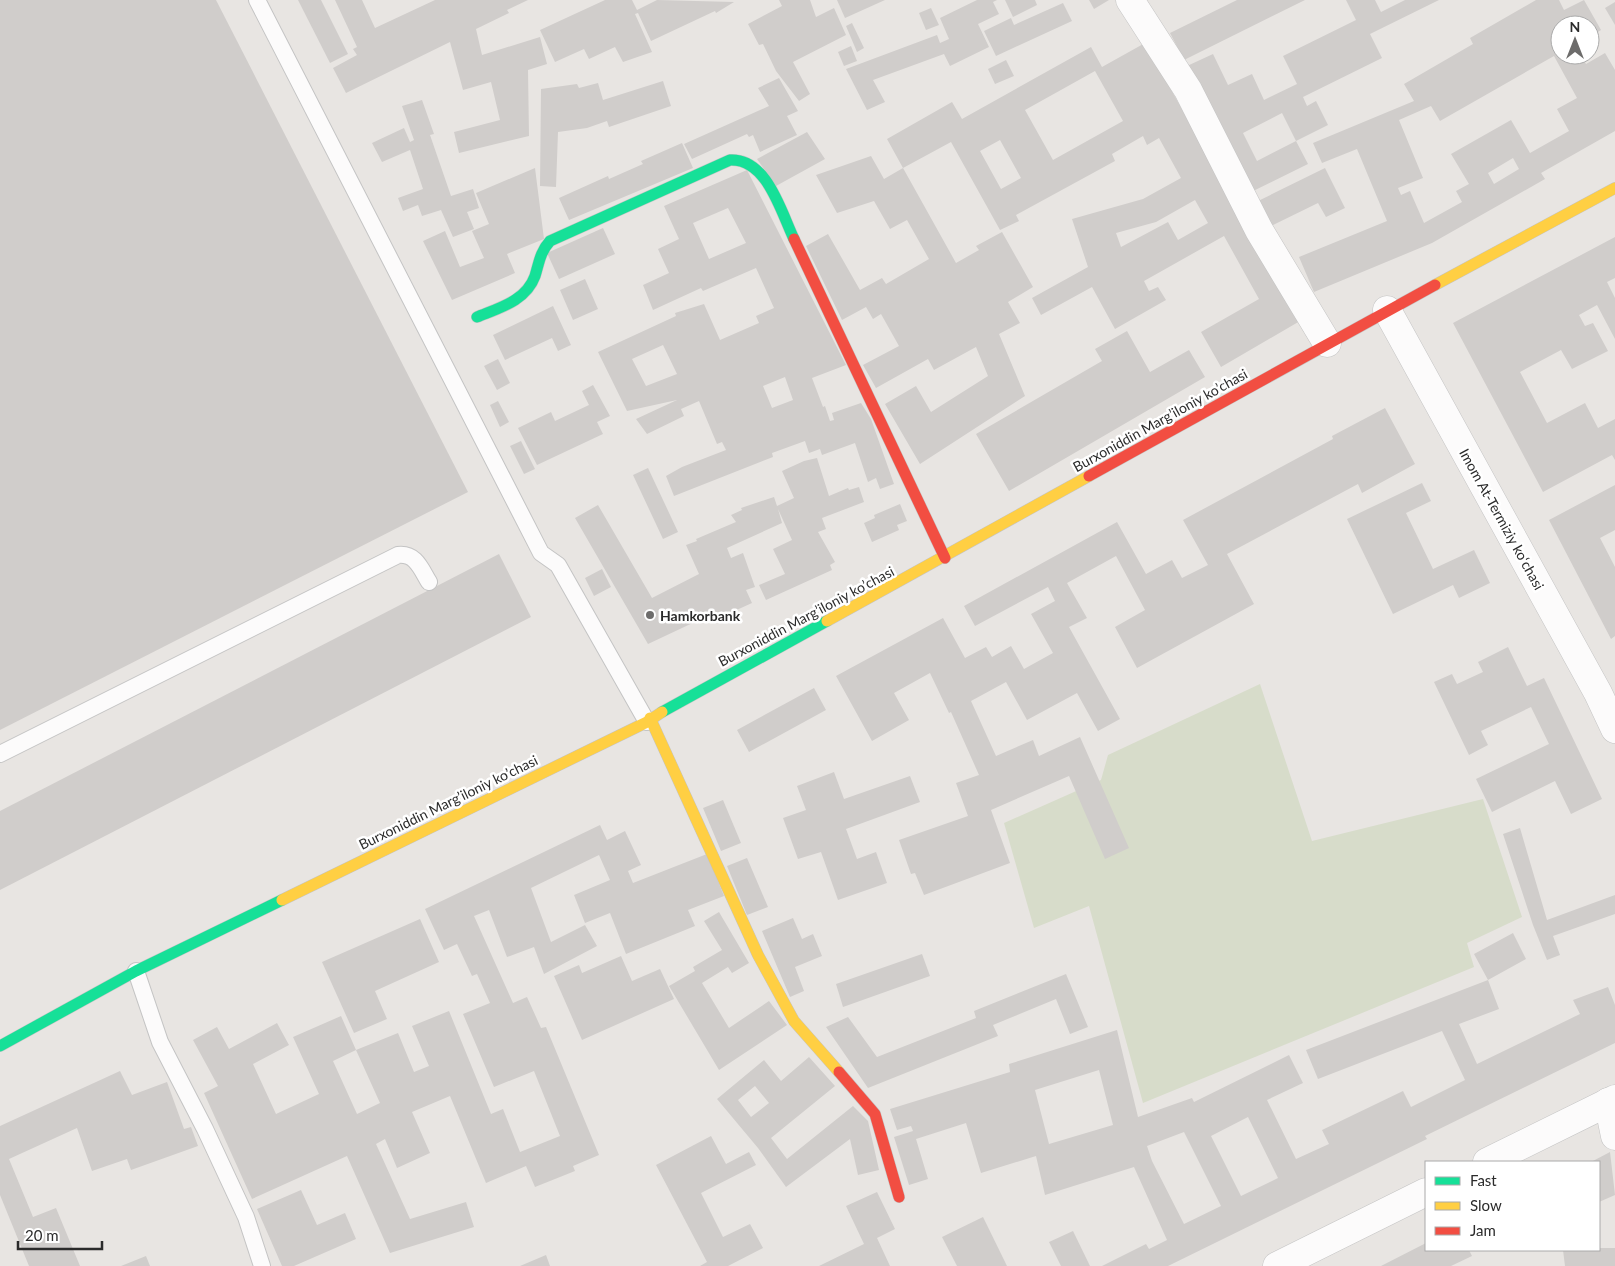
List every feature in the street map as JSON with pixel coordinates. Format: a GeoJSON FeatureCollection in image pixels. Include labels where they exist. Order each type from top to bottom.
{"type":"FeatureCollection","features":[{"type":"Feature","properties":{"kind":"main road"},"geometry":{"type":"LineString","coordinates":[[477,317],[525,293],[533,282],[541,250],[550,241],[730,160],[739,158],[747,160],[761,174],[780,209],[945,558]]}},
{"type":"Feature","properties":{"kind":"main road","name":"Burxoniddin Marg’iloniy ko’chasi"},"geometry":{"type":"LineString","coordinates":[[0,1046],[136,971],[648,720],[945,558],[1327,343],[1615,188]]}},
{"type":"Feature","properties":{"kind":"main road"},"geometry":{"type":"LineString","coordinates":[[648,720],[758,955],[794,1021],[875,1114],[898,1197]]}},
{"type":"Feature","properties":{"kind":"street"},"geometry":{"type":"LineString","coordinates":[[1130,0],[1188,90],[1259,230],[1327,343]]}},
{"type":"Feature","properties":{"kind":"street","name":"Imom At-Termiziy koʻchasi"},"geometry":{"type":"LineString","coordinates":[[1387,310],[1606,688],[1615,729]]}},
{"type":"Feature","properties":{"kind":"street"},"geometry":{"type":"LineString","coordinates":[[1489,1161],[1612,1100],[1615,1136]]}},
{"type":"Feature","properties":{"kind":"street"},"geometry":{"type":"LineString","coordinates":[[1277,1266],[1425,1192]]}},
{"type":"Feature","properties":{"kind":"lane"},"geometry":{"type":"LineString","coordinates":[[257,0],[541,553],[558,565],[648,720]]}},
{"type":"Feature","properties":{"kind":"lane"},"geometry":{"type":"LineString","coordinates":[[0,754],[398,555],[405,554],[415,559],[429,582]]}},
{"type":"Feature","properties":{"kind":"lane"},"geometry":{"type":"LineString","coordinates":[[136,971],[160,1042],[205,1129],[246,1216],[262,1266]]}},
{"type":"Feature","properties":{"kind":"green space"},"geometry":{"type":"Polygon","coordinates":[[[1260,684],[1312,841],[1483,799],[1522,917],[1467,943],[1474,967],[1143,1103],[1089,906],[1034,928],[1004,823],[1101,780],[1108,755],[1260,684]]]}},
{"type":"Feature","properties":{"kind":"building"},"geometry":{"type":"Polygon","coordinates":[[[0,0],[216,0],[468,492],[0,730],[0,0]]]}},
{"type":"Feature","properties":{"kind":"building"},"geometry":{"type":"Polygon","coordinates":[[[298,0],[321,0],[348,54],[330,63],[298,0]]]}},
{"type":"Feature","properties":{"kind":"building"},"geometry":{"type":"Polygon","coordinates":[[[335,0],[362,0],[375,28],[435,0],[528,0],[507,10],[509,13],[476,29],[482,55],[540,37],[547,64],[528,70],[529,136],[459,153],[454,132],[500,120],[491,82],[463,90],[450,42],[346,93],[333,68],[357,55],[353,49],[357,47],[335,0]]]}},
{"type":"Feature","properties":{"kind":"building"},"geometry":{"type":"Polygon","coordinates":[[[605,0],[632,0],[637,10],[657,0],[734,2],[716,13],[715,11],[651,41],[638,13],[635,14],[652,52],[623,62],[615,47],[589,59],[584,49],[555,62],[540,30],[605,0]]]}},
{"type":"Feature","properties":{"kind":"building"},"geometry":{"type":"Polygon","coordinates":[[[779,0],[810,0],[816,17],[834,8],[846,35],[793,62],[810,94],[799,101],[776,71],[763,44],[759,45],[748,24],[782,6],[779,0]]]}},
{"type":"Feature","properties":{"kind":"building"},"geometry":{"type":"Polygon","coordinates":[[[837,0],[885,0],[845,18],[837,0]]]}},
{"type":"Feature","properties":{"kind":"building"},"geometry":{"type":"Polygon","coordinates":[[[977,0],[997,0],[993,2],[999,14],[978,24],[989,47],[950,66],[944,54],[873,80],[885,102],[867,110],[846,69],[937,35],[940,43],[949,39],[940,18],[977,0]]]}},
{"type":"Feature","properties":{"kind":"building"},"geometry":{"type":"Polygon","coordinates":[[[1005,0],[1035,0],[1037,5],[1013,17],[1005,0]]]}},
{"type":"Feature","properties":{"kind":"building"},"geometry":{"type":"Polygon","coordinates":[[[1089,0],[1109,0],[1094,9],[1089,0]]]}},
{"type":"Feature","properties":{"kind":"building"},"geometry":{"type":"Polygon","coordinates":[[[1237,0],[1305,0],[1184,60],[1170,33],[1237,0]]]}},
{"type":"Feature","properties":{"kind":"building"},"geometry":{"type":"Polygon","coordinates":[[[1346,0],[1375,0],[1381,12],[1405,0],[1439,0],[1370,34],[1382,58],[1303,97],[1307,106],[1316,101],[1328,125],[1296,141],[1308,164],[1249,193],[1187,66],[1213,54],[1228,85],[1252,74],[1264,100],[1297,84],[1283,56],[1356,20],[1346,0]],[[1282,113],[1243,133],[1257,161],[1296,141],[1282,113]]]}},
{"type":"Feature","properties":{"kind":"building"},"geometry":{"type":"Polygon","coordinates":[[[1536,0],[1559,0],[1564,10],[1584,0],[1592,15],[1550,15],[1550,58],[1440,121],[1431,106],[1399,120],[1423,178],[1398,188],[1401,195],[1410,191],[1424,223],[1462,202],[1456,191],[1469,184],[1451,154],[1511,120],[1530,153],[1569,131],[1557,109],[1577,98],[1559,65],[1600,65],[1600,56],[1605,53],[1615,70],[1615,131],[1541,173],[1545,179],[1432,243],[1314,292],[1299,257],[1387,221],[1357,149],[1322,163],[1313,143],[1414,101],[1404,84],[1473,44],[1470,38],[1536,0]],[[1513,158],[1488,173],[1494,184],[1519,169],[1513,158]]]}},
{"type":"Feature","properties":{"kind":"building"},"geometry":{"type":"Polygon","coordinates":[[[1615,2],[1615,25],[1605,8],[1615,2]]]}},
{"type":"Feature","properties":{"kind":"building"},"geometry":{"type":"Polygon","coordinates":[[[1063,3],[1072,21],[996,56],[984,31],[1011,18],[1014,25],[1063,3]]]}},
{"type":"Feature","properties":{"kind":"building"},"geometry":{"type":"Polygon","coordinates":[[[931,8],[939,25],[926,30],[919,13],[931,8]]]}},
{"type":"Feature","properties":{"kind":"building"},"geometry":{"type":"Polygon","coordinates":[[[852,23],[864,48],[857,52],[846,26],[852,23]]]}},
{"type":"Feature","properties":{"kind":"building"},"geometry":{"type":"Polygon","coordinates":[[[1145,43],[1300,321],[1221,367],[1201,332],[1259,299],[1224,236],[1144,281],[1149,291],[1158,287],[1166,300],[1115,329],[1092,287],[1041,315],[1032,298],[1088,267],[1072,219],[1143,199],[1181,178],[1159,138],[1147,145],[1143,136],[1112,154],[1115,161],[1016,215],[1019,221],[1000,230],[951,142],[903,168],[887,139],[952,102],[962,119],[1091,47],[1102,67],[1145,43]],[[1095,71],[1025,110],[1053,160],[1123,121],[1095,71]],[[1000,140],[980,151],[1001,189],[1021,178],[1000,140]],[[1195,200],[1156,222],[1116,233],[1121,247],[1168,222],[1178,240],[1208,223],[1195,200]]]}},
{"type":"Feature","properties":{"kind":"building"},"geometry":{"type":"Polygon","coordinates":[[[851,46],[857,61],[844,66],[838,52],[851,46]]]}},
{"type":"Feature","properties":{"kind":"building"},"geometry":{"type":"Polygon","coordinates":[[[1006,60],[1014,76],[995,84],[988,69],[1006,60]]]}},
{"type":"Feature","properties":{"kind":"building"},"geometry":{"type":"Polygon","coordinates":[[[779,78],[798,111],[787,116],[797,135],[760,152],[753,135],[749,137],[747,134],[692,159],[684,144],[769,106],[758,88],[779,78]]]}},
{"type":"Feature","properties":{"kind":"building"},"geometry":{"type":"Polygon","coordinates":[[[663,81],[671,106],[609,127],[607,121],[587,128],[558,132],[556,187],[540,186],[541,89],[577,84],[579,88],[598,83],[603,100],[663,81]]]}},
{"type":"Feature","properties":{"kind":"building"},"geometry":{"type":"Polygon","coordinates":[[[422,100],[434,134],[430,135],[451,196],[473,189],[479,208],[467,212],[474,229],[453,237],[441,210],[422,216],[418,205],[403,211],[398,198],[423,189],[410,150],[382,162],[372,143],[404,128],[410,142],[414,140],[402,106],[422,100]]]}},
{"type":"Feature","properties":{"kind":"building"},"geometry":{"type":"Polygon","coordinates":[[[807,132],[825,159],[776,186],[757,159],[807,132]]]}},
{"type":"Feature","properties":{"kind":"building"},"geometry":{"type":"Polygon","coordinates":[[[682,143],[693,168],[569,220],[559,198],[608,176],[609,179],[643,164],[641,161],[682,143]]]}},
{"type":"Feature","properties":{"kind":"building"},"geometry":{"type":"Polygon","coordinates":[[[871,156],[884,179],[903,168],[956,263],[979,250],[976,246],[1002,232],[1033,287],[1008,302],[1020,323],[999,334],[1025,396],[920,464],[885,404],[916,386],[931,412],[988,376],[976,347],[934,370],[928,359],[876,388],[863,365],[899,346],[881,314],[873,319],[866,307],[842,320],[806,246],[828,234],[860,290],[882,278],[886,284],[929,259],[907,220],[890,229],[874,201],[837,213],[816,175],[871,156]]]}},
{"type":"Feature","properties":{"kind":"building"},"geometry":{"type":"Polygon","coordinates":[[[535,168],[544,239],[507,254],[515,273],[452,300],[423,241],[445,231],[460,267],[484,258],[472,231],[489,224],[476,193],[535,168]]]}},
{"type":"Feature","properties":{"kind":"building"},"geometry":{"type":"Polygon","coordinates":[[[1325,168],[1345,208],[1326,217],[1318,203],[1267,228],[1254,203],[1325,168]]]}},
{"type":"Feature","properties":{"kind":"building"},"geometry":{"type":"Polygon","coordinates":[[[747,170],[846,365],[812,378],[823,407],[825,406],[830,421],[834,420],[832,413],[861,403],[871,419],[894,484],[880,489],[876,478],[868,482],[855,443],[822,455],[820,449],[809,453],[805,441],[772,453],[773,457],[674,496],[666,476],[682,467],[726,450],[722,442],[717,444],[699,401],[681,409],[684,416],[647,434],[636,419],[677,400],[627,411],[598,352],[676,316],[675,313],[704,304],[720,340],[759,323],[756,316],[774,308],[756,268],[703,291],[701,288],[653,310],[643,285],[669,273],[658,249],[679,239],[664,206],[747,170]],[[728,208],[693,223],[709,259],[746,243],[728,208]],[[663,345],[632,359],[646,386],[677,374],[663,345]],[[785,377],[763,386],[772,408],[793,400],[785,377]]]}},
{"type":"Feature","properties":{"kind":"building"},"geometry":{"type":"Polygon","coordinates":[[[603,228],[615,254],[559,279],[547,253],[603,228]]]}},
{"type":"Feature","properties":{"kind":"building"},"geometry":{"type":"Polygon","coordinates":[[[1615,237],[1615,278],[1607,282],[1615,298],[1615,339],[1597,305],[1579,315],[1585,326],[1593,323],[1608,351],[1572,369],[1561,350],[1520,372],[1547,423],[1585,403],[1598,428],[1615,419],[1615,460],[1612,455],[1543,492],[1453,323],[1615,237]]]}},
{"type":"Feature","properties":{"kind":"building"},"geometry":{"type":"Polygon","coordinates":[[[585,279],[598,309],[573,320],[560,290],[585,279]]]}},
{"type":"Feature","properties":{"kind":"building"},"geometry":{"type":"Polygon","coordinates":[[[553,306],[571,345],[558,351],[552,338],[505,360],[493,335],[553,306]]]}},
{"type":"Feature","properties":{"kind":"building"},"geometry":{"type":"Polygon","coordinates":[[[1127,331],[1150,372],[1189,350],[1205,377],[1009,491],[976,434],[1102,361],[1095,349],[1127,331]]]}},
{"type":"Feature","properties":{"kind":"building"},"geometry":{"type":"Polygon","coordinates":[[[498,359],[510,383],[497,390],[484,366],[498,359]]]}},
{"type":"Feature","properties":{"kind":"building"},"geometry":{"type":"Polygon","coordinates":[[[593,385],[610,416],[597,422],[603,434],[537,465],[518,428],[551,412],[555,421],[589,405],[582,391],[593,385]]]}},
{"type":"Feature","properties":{"kind":"building"},"geometry":{"type":"Polygon","coordinates":[[[498,401],[509,422],[500,427],[490,405],[498,401]]]}},
{"type":"Feature","properties":{"kind":"building"},"geometry":{"type":"Polygon","coordinates":[[[1385,408],[1415,464],[1362,493],[1358,484],[1227,554],[1254,604],[1137,668],[1115,627],[1145,610],[1116,556],[1067,583],[1087,618],[1069,627],[1120,719],[1098,731],[1077,693],[1027,720],[1006,682],[971,701],[996,756],[1033,740],[1039,756],[1080,737],[1129,848],[1105,859],[1069,776],[991,810],[1010,863],[924,895],[915,873],[911,874],[899,840],[968,816],[956,783],[979,775],[951,712],[949,713],[930,673],[894,693],[909,720],[872,741],[836,676],[943,618],[965,658],[986,647],[992,657],[1011,646],[1024,669],[1053,653],[1031,614],[1055,601],[1048,587],[975,626],[964,606],[1117,522],[1146,574],[1172,560],[1182,578],[1208,565],[1183,520],[1333,439],[1332,436],[1385,408]]]}},
{"type":"Feature","properties":{"kind":"building"},"geometry":{"type":"Polygon","coordinates":[[[521,441],[535,469],[524,474],[510,446],[521,441]]]}},
{"type":"Feature","properties":{"kind":"building"},"geometry":{"type":"Polygon","coordinates":[[[817,458],[829,496],[848,488],[849,490],[859,487],[864,502],[822,518],[826,529],[818,532],[835,562],[830,565],[832,570],[766,600],[759,585],[785,574],[773,549],[792,540],[778,509],[782,523],[727,548],[731,558],[743,553],[755,587],[746,590],[752,603],[719,618],[716,612],[648,644],[575,518],[598,505],[652,598],[699,574],[686,545],[736,522],[731,515],[742,510],[741,508],[774,497],[777,506],[794,498],[782,471],[804,461],[817,458]]]}},
{"type":"Feature","properties":{"kind":"building"},"geometry":{"type":"Polygon","coordinates":[[[648,468],[678,532],[663,539],[633,475],[648,468]]]}},
{"type":"Feature","properties":{"kind":"building"},"geometry":{"type":"Polygon","coordinates":[[[1422,483],[1431,501],[1406,513],[1433,569],[1474,550],[1490,583],[1459,598],[1453,585],[1393,614],[1347,519],[1422,483]]]}},
{"type":"Feature","properties":{"kind":"building"},"geometry":{"type":"Polygon","coordinates":[[[1615,485],[1615,530],[1600,538],[1615,567],[1615,636],[1611,639],[1549,520],[1615,485]]]}},
{"type":"Feature","properties":{"kind":"building"},"geometry":{"type":"Polygon","coordinates":[[[900,504],[907,521],[897,525],[899,530],[872,542],[864,523],[875,518],[874,515],[900,504]]]}},
{"type":"Feature","properties":{"kind":"building"},"geometry":{"type":"Polygon","coordinates":[[[499,554],[531,617],[0,890],[0,811],[499,554]]]}},
{"type":"Feature","properties":{"kind":"building"},"geometry":{"type":"Polygon","coordinates":[[[602,569],[611,587],[594,596],[585,578],[602,569]]]}},
{"type":"Feature","properties":{"kind":"building"},"geometry":{"type":"Polygon","coordinates":[[[1508,647],[1527,686],[1544,678],[1602,799],[1571,814],[1555,781],[1492,812],[1476,779],[1549,744],[1531,707],[1481,731],[1488,745],[1469,755],[1434,682],[1452,674],[1457,684],[1483,672],[1478,662],[1508,647]]]}},
{"type":"Feature","properties":{"kind":"building"},"geometry":{"type":"Polygon","coordinates":[[[814,688],[826,710],[749,752],[737,730],[814,688]]]}},
{"type":"Feature","properties":{"kind":"building"},"geometry":{"type":"Polygon","coordinates":[[[834,772],[844,799],[910,776],[920,802],[846,829],[857,859],[876,852],[887,883],[838,900],[821,852],[798,859],[783,818],[806,810],[797,786],[834,772]]]}},
{"type":"Feature","properties":{"kind":"building"},"geometry":{"type":"Polygon","coordinates":[[[723,800],[741,843],[721,851],[703,808],[723,800]]]}},
{"type":"Feature","properties":{"kind":"building"},"geometry":{"type":"Polygon","coordinates":[[[600,825],[607,840],[625,831],[641,865],[628,871],[633,883],[707,854],[724,896],[688,910],[695,926],[626,954],[610,913],[585,923],[574,895],[610,880],[599,855],[531,888],[551,942],[585,925],[597,946],[544,974],[534,947],[507,957],[489,910],[474,916],[513,1003],[527,997],[541,1028],[546,1027],[599,1155],[573,1166],[575,1171],[535,1187],[526,1166],[486,1183],[450,1096],[412,1112],[430,1153],[397,1168],[385,1139],[376,1144],[410,1219],[466,1202],[474,1227],[390,1253],[347,1156],[252,1199],[204,1093],[218,1086],[193,1040],[217,1027],[229,1049],[277,1023],[289,1045],[253,1064],[276,1114],[319,1094],[293,1037],[341,1016],[356,1050],[398,1033],[414,1072],[429,1066],[412,1026],[449,1011],[491,1114],[503,1109],[520,1152],[560,1136],[534,1071],[494,1087],[463,1014],[490,1003],[477,974],[472,976],[457,944],[444,950],[425,909],[600,825]],[[356,1050],[333,1061],[357,1114],[380,1103],[356,1050]]]}},
{"type":"Feature","properties":{"kind":"building"},"geometry":{"type":"Polygon","coordinates":[[[1520,828],[1547,920],[1615,895],[1615,914],[1553,936],[1560,955],[1547,960],[1533,925],[1503,834],[1520,828]]]}},
{"type":"Feature","properties":{"kind":"building"},"geometry":{"type":"Polygon","coordinates":[[[747,858],[768,907],[747,915],[727,866],[747,858]]]}},
{"type":"Feature","properties":{"kind":"building"},"geometry":{"type":"Polygon","coordinates":[[[719,912],[749,963],[732,973],[728,967],[702,983],[729,1028],[769,1001],[787,1025],[719,1070],[669,986],[695,971],[693,967],[722,950],[704,921],[719,912]]]}},
{"type":"Feature","properties":{"kind":"building"},"geometry":{"type":"Polygon","coordinates":[[[793,918],[802,939],[813,934],[822,956],[795,967],[804,991],[790,997],[762,931],[793,918]]]}},
{"type":"Feature","properties":{"kind":"building"},"geometry":{"type":"Polygon","coordinates":[[[420,919],[439,962],[375,991],[387,1019],[354,1033],[322,962],[420,919]]]}},
{"type":"Feature","properties":{"kind":"building"},"geometry":{"type":"Polygon","coordinates":[[[1513,933],[1526,959],[1488,980],[1474,954],[1513,933]]]}},
{"type":"Feature","properties":{"kind":"building"},"geometry":{"type":"Polygon","coordinates":[[[922,954],[930,976],[843,1007],[836,984],[922,954]]]}},
{"type":"Feature","properties":{"kind":"building"},"geometry":{"type":"Polygon","coordinates":[[[621,956],[632,981],[660,969],[674,999],[582,1040],[554,976],[579,965],[582,973],[621,956]]]}},
{"type":"Feature","properties":{"kind":"building"},"geometry":{"type":"Polygon","coordinates":[[[1066,974],[1088,1027],[1070,1034],[1056,999],[993,1025],[998,1036],[868,1088],[826,1027],[848,1017],[877,1057],[976,1018],[974,1011],[1066,974]]]}},
{"type":"Feature","properties":{"kind":"building"},"geometry":{"type":"Polygon","coordinates":[[[1488,980],[1499,1009],[1459,1024],[1477,1064],[1580,1014],[1573,1000],[1608,987],[1615,1005],[1615,1043],[1425,1136],[1427,1139],[1168,1266],[1102,1266],[1146,1244],[1149,1249],[1167,1240],[1134,1167],[1045,1195],[1036,1156],[981,1173],[966,1123],[916,1139],[928,1179],[909,1185],[894,1137],[913,1131],[911,1126],[897,1130],[890,1109],[1010,1072],[1009,1064],[1117,1030],[1138,1117],[1192,1098],[1194,1102],[1289,1055],[1303,1083],[1267,1100],[1296,1159],[1329,1144],[1322,1130],[1403,1091],[1411,1107],[1465,1080],[1442,1031],[1318,1079],[1306,1050],[1488,980]],[[1099,1070],[1035,1090],[1049,1144],[1113,1125],[1099,1070]],[[1248,1117],[1211,1136],[1241,1196],[1278,1178],[1248,1117]],[[1184,1132],[1147,1146],[1152,1161],[1184,1224],[1221,1206],[1184,1132]]]}},
{"type":"Feature","properties":{"kind":"building"},"geometry":{"type":"Polygon","coordinates":[[[809,1057],[835,1086],[771,1138],[787,1159],[853,1106],[868,1121],[879,1170],[858,1175],[850,1139],[786,1187],[758,1148],[717,1099],[764,1060],[781,1081],[809,1057]],[[755,1086],[738,1100],[751,1117],[769,1103],[755,1086]]]}},
{"type":"Feature","properties":{"kind":"building"},"geometry":{"type":"Polygon","coordinates":[[[120,1071],[132,1095],[167,1082],[184,1129],[191,1127],[198,1146],[131,1170],[127,1159],[92,1171],[77,1128],[9,1159],[33,1217],[56,1208],[80,1266],[29,1266],[0,1195],[0,1126],[120,1071]]]}},
{"type":"Feature","properties":{"kind":"building"},"geometry":{"type":"Polygon","coordinates":[[[711,1136],[726,1164],[749,1152],[756,1165],[701,1193],[723,1237],[750,1224],[763,1248],[728,1266],[700,1266],[707,1262],[656,1165],[711,1136]]]}},
{"type":"Feature","properties":{"kind":"building"},"geometry":{"type":"Polygon","coordinates":[[[1610,1152],[1615,1195],[1600,1202],[1600,1161],[1593,1161],[1610,1152]]]}},
{"type":"Feature","properties":{"kind":"building"},"geometry":{"type":"Polygon","coordinates":[[[301,1190],[317,1225],[345,1213],[356,1239],[294,1266],[282,1266],[257,1209],[301,1190]]]}},
{"type":"Feature","properties":{"kind":"building"},"geometry":{"type":"Polygon","coordinates":[[[877,1192],[895,1229],[877,1238],[890,1266],[819,1266],[864,1244],[846,1206],[877,1192]]]}},
{"type":"Feature","properties":{"kind":"building"},"geometry":{"type":"Polygon","coordinates":[[[983,1217],[1007,1266],[957,1266],[942,1237],[983,1217]]]}},
{"type":"Feature","properties":{"kind":"building"},"geometry":{"type":"Polygon","coordinates":[[[1073,1231],[1090,1266],[1061,1266],[1049,1242],[1073,1231]]]}},
{"type":"Feature","properties":{"kind":"building"},"geometry":{"type":"Polygon","coordinates":[[[1425,1244],[1425,1251],[1470,1251],[1472,1256],[1451,1266],[1381,1266],[1425,1244]]]}},
{"type":"Feature","properties":{"kind":"building"},"geometry":{"type":"Polygon","coordinates":[[[1600,1248],[1615,1248],[1615,1266],[1565,1266],[1563,1251],[1600,1251],[1600,1248]]]}},
{"type":"Feature","properties":{"kind":"building"},"geometry":{"type":"Polygon","coordinates":[[[546,1255],[550,1266],[520,1266],[546,1255]]]}},
{"type":"Feature","properties":{"kind":"building"},"geometry":{"type":"Polygon","coordinates":[[[146,1256],[150,1266],[121,1266],[146,1256]]]}},
{"type":"Feature","properties":{"kind":"traffic: fast"},"geometry":{"type":"LineString","coordinates":[[477,317],[511,303],[525,292],[531,285],[542,253],[550,241],[730,160],[743,162],[754,168],[763,177],[778,202],[794,239]]}},
{"type":"Feature","properties":{"kind":"traffic: fast"},"geometry":{"type":"LineString","coordinates":[[662,712],[827,621]]}},
{"type":"Feature","properties":{"kind":"traffic: fast"},"geometry":{"type":"LineString","coordinates":[[0,1046],[136,971],[282,900]]}},
{"type":"Feature","properties":{"kind":"traffic: slow"},"geometry":{"type":"LineString","coordinates":[[1435,285],[1615,188]]}},
{"type":"Feature","properties":{"kind":"traffic: slow"},"geometry":{"type":"LineString","coordinates":[[827,621],[1089,476]]}},
{"type":"Feature","properties":{"kind":"traffic: slow"},"geometry":{"type":"LineString","coordinates":[[282,900],[647,722],[662,712]]}},
{"type":"Feature","properties":{"kind":"traffic: slow"},"geometry":{"type":"LineString","coordinates":[[650,718],[758,955],[794,1021],[839,1072]]}},
{"type":"Feature","properties":{"kind":"traffic: jam"},"geometry":{"type":"LineString","coordinates":[[794,239],[945,558]]}},
{"type":"Feature","properties":{"kind":"traffic: jam"},"geometry":{"type":"LineString","coordinates":[[1089,476],[1435,285]]}},
{"type":"Feature","properties":{"kind":"traffic: jam"},"geometry":{"type":"LineString","coordinates":[[839,1072],[875,1114],[899,1197]]}},
{"type":"Feature","properties":{"kind":"place","name":"Hamkorbank"},"geometry":{"type":"Point","coordinates":[650,615]}}]}
